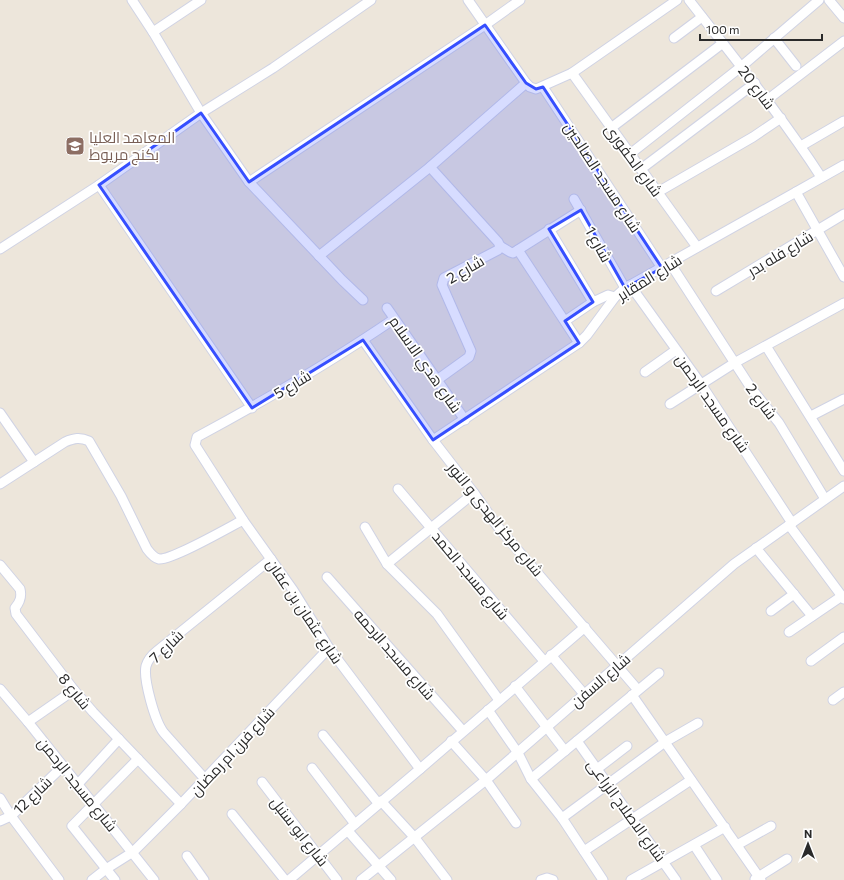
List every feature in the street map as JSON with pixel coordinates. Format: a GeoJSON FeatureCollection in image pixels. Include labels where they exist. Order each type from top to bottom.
{"type":"FeatureCollection","features":[{"type":"Feature","properties":{"kind":"street"},"geometry":{"type":"LineString","coordinates":[[132,0],[153,32],[201,114],[249,182],[319,256],[364,300]]}},
{"type":"Feature","properties":{"kind":"street"},"geometry":{"type":"LineString","coordinates":[[153,32],[200,0]]}},
{"type":"Feature","properties":{"kind":"street"},"geometry":{"type":"LineString","coordinates":[[0,249],[99,185],[201,114],[273,68],[371,0]]}},
{"type":"Feature","properties":{"kind":"street"},"geometry":{"type":"LineString","coordinates":[[468,0],[526,83],[530,87],[536,89],[572,73],[677,0]]}},
{"type":"Feature","properties":{"kind":"street"},"geometry":{"type":"LineString","coordinates":[[249,182],[485,25],[520,0]]}},
{"type":"Feature","properties":{"kind":"street","name":"شارع 20"},"geometry":{"type":"LineString","coordinates":[[689,0],[755,83],[822,177]]}},
{"type":"Feature","properties":{"kind":"street"},"geometry":{"type":"LineString","coordinates":[[630,154],[742,66],[819,0]]}},
{"type":"Feature","properties":{"kind":"street"},"geometry":{"type":"LineString","coordinates":[[829,0],[844,18]]}},
{"type":"Feature","properties":{"kind":"street"},"geometry":{"type":"LineString","coordinates":[[674,38],[702,17]]}},
{"type":"Feature","properties":{"kind":"street"},"geometry":{"type":"LineString","coordinates":[[774,38],[796,66]]}},
{"type":"Feature","properties":{"kind":"street"},"geometry":{"type":"LineString","coordinates":[[767,100],[844,41]]}},
{"type":"Feature","properties":{"kind":"street"},"geometry":{"type":"LineString","coordinates":[[611,128],[722,43]]}},
{"type":"Feature","properties":{"kind":"street","name":"شارع الكفورى"},"geometry":{"type":"LineString","coordinates":[[572,73],[697,247]]}},
{"type":"Feature","properties":{"kind":"street"},"geometry":{"type":"LineString","coordinates":[[319,256],[430,167],[526,83]]}},
{"type":"Feature","properties":{"kind":"street"},"geometry":{"type":"LineString","coordinates":[[641,169],[755,83]]}},
{"type":"Feature","properties":{"kind":"street","name":"شارع مسجد الصالحين"},"geometry":{"type":"LineString","coordinates":[[543,86],[666,266]]}},
{"type":"Feature","properties":{"kind":"street"},"geometry":{"type":"LineString","coordinates":[[658,192],[753,137],[781,118]]}},
{"type":"Feature","properties":{"kind":"street"},"geometry":{"type":"LineString","coordinates":[[801,146],[844,121]]}},
{"type":"Feature","properties":{"kind":"street","name":"شارع المقابر"},"geometry":{"type":"LineString","coordinates":[[433,440],[580,343],[614,297],[627,287],[844,165]]}},
{"type":"Feature","properties":{"kind":"street","name":"شارع 2"},"geometry":{"type":"LineString","coordinates":[[430,167],[500,246],[498,250],[444,278],[442,281],[442,285],[472,351],[469,357],[437,380]]}},
{"type":"Feature","properties":{"kind":"street"},"geometry":{"type":"LineString","coordinates":[[99,185],[252,408]]}},
{"type":"Feature","properties":{"kind":"street"},"geometry":{"type":"LineString","coordinates":[[796,192],[844,277]]}},
{"type":"Feature","properties":{"kind":"street","name":"شارع 1"},"geometry":{"type":"LineString","coordinates":[[574,199],[627,287]]}},
{"type":"Feature","properties":{"kind":"street"},"geometry":{"type":"LineString","coordinates":[[500,246],[512,253],[580,210]]}},
{"type":"Feature","properties":{"kind":"street","name":"شارع فله بدر"},"geometry":{"type":"LineString","coordinates":[[716,291],[844,214]]}},
{"type":"Feature","properties":{"kind":"street"},"geometry":{"type":"LineString","coordinates":[[549,229],[593,302]]}},
{"type":"Feature","properties":{"kind":"street"},"geometry":{"type":"LineString","coordinates":[[518,250],[580,343]]}},
{"type":"Feature","properties":{"kind":"street","name":"شارع 2"},"geometry":{"type":"LineString","coordinates":[[666,266],[736,362],[751,388],[779,423],[825,499]]}},
{"type":"Feature","properties":{"kind":"street","name":"شارع مسجد الرحمن"},"geometry":{"type":"LineString","coordinates":[[627,287],[701,384],[791,524],[843,598]]}},
{"type":"Feature","properties":{"kind":"street"},"geometry":{"type":"LineString","coordinates":[[565,321],[593,302],[608,295],[614,297]]}},
{"type":"Feature","properties":{"kind":"street"},"geometry":{"type":"LineString","coordinates":[[670,404],[736,362],[844,303]]}},
{"type":"Feature","properties":{"kind":"street","name":"شارع هدي الاسلام"},"geometry":{"type":"LineString","coordinates":[[387,308],[465,420]]}},
{"type":"Feature","properties":{"kind":"street","name":"شارع 5"},"geometry":{"type":"LineString","coordinates":[[196,448],[195,442],[197,437],[252,408],[363,340],[394,319]]}},
{"type":"Feature","properties":{"kind":"street","name":"شارع مركز الهدى و النور"},"geometry":{"type":"LineString","coordinates":[[363,340],[433,440],[498,526],[617,666],[665,742],[725,827],[757,879]]}},
{"type":"Feature","properties":{"kind":"street"},"geometry":{"type":"LineString","coordinates":[[766,346],[777,366],[811,416],[844,471]]}},
{"type":"Feature","properties":{"kind":"street"},"geometry":{"type":"LineString","coordinates":[[645,372],[676,350]]}},
{"type":"Feature","properties":{"kind":"street"},"geometry":{"type":"LineString","coordinates":[[811,416],[844,400]]}},
{"type":"Feature","properties":{"kind":"street"},"geometry":{"type":"LineString","coordinates":[[0,414],[34,462]]}},
{"type":"Feature","properties":{"kind":"street"},"geometry":{"type":"LineString","coordinates":[[0,484],[71,439],[83,438],[89,440],[121,496],[147,549],[158,559],[184,551],[243,520]]}},
{"type":"Feature","properties":{"kind":"street","name":"شارع عثمان بن عفان"},"geometry":{"type":"LineString","coordinates":[[196,448],[243,520],[293,590],[329,648],[420,769]]}},
{"type":"Feature","properties":{"kind":"street","name":"شارع السفن"},"geometry":{"type":"LineString","coordinates":[[361,880],[486,780],[734,564],[844,486]]}},
{"type":"Feature","properties":{"kind":"street","name":"شارع مسجد الحمد"},"geometry":{"type":"LineString","coordinates":[[398,489],[430,528],[548,658],[584,694]]}},
{"type":"Feature","properties":{"kind":"street"},"geometry":{"type":"LineString","coordinates":[[387,564],[474,493]]}},
{"type":"Feature","properties":{"kind":"street"},"geometry":{"type":"LineString","coordinates":[[364,527],[387,564],[437,614],[499,700]]}},
{"type":"Feature","properties":{"kind":"street"},"geometry":{"type":"LineString","coordinates":[[756,548],[812,616]]}},
{"type":"Feature","properties":{"kind":"street","name":"شارع 7"},"geometry":{"type":"LineString","coordinates":[[205,779],[164,733],[158,724],[146,680],[146,667],[150,658],[157,651],[271,559]]}},
{"type":"Feature","properties":{"kind":"street","name":"شارع 8"},"geometry":{"type":"LineString","coordinates":[[0,565],[20,589],[22,594],[15,608],[16,614],[74,690],[181,804]]}},
{"type":"Feature","properties":{"kind":"street","name":"شارع مسجد الرحمه"},"geometry":{"type":"LineString","coordinates":[[327,577],[463,731]]}},
{"type":"Feature","properties":{"kind":"street"},"geometry":{"type":"LineString","coordinates":[[771,610],[794,594]]}},
{"type":"Feature","properties":{"kind":"street"},"geometry":{"type":"LineString","coordinates":[[789,632],[812,616],[843,598]]}},
{"type":"Feature","properties":{"kind":"street"},"geometry":{"type":"LineString","coordinates":[[289,880],[585,627]]}},
{"type":"Feature","properties":{"kind":"street"},"geometry":{"type":"LineString","coordinates":[[811,661],[844,638]]}},
{"type":"Feature","properties":{"kind":"street","name":"شارع فرن ام رمضان"},"geometry":{"type":"LineString","coordinates":[[92,880],[133,852],[181,804],[329,648]]}},
{"type":"Feature","properties":{"kind":"street"},"geometry":{"type":"LineString","coordinates":[[531,779],[660,673]]}},
{"type":"Feature","properties":{"kind":"street"},"geometry":{"type":"LineString","coordinates":[[515,686],[565,751]]}},
{"type":"Feature","properties":{"kind":"street","name":"شارع مسجد الرحمن"},"geometry":{"type":"LineString","coordinates":[[0,690],[95,804],[154,880]]}},
{"type":"Feature","properties":{"kind":"street"},"geometry":{"type":"LineString","coordinates":[[28,722],[74,690]]}},
{"type":"Feature","properties":{"kind":"street"},"geometry":{"type":"LineString","coordinates":[[833,700],[844,692]]}},
{"type":"Feature","properties":{"kind":"street"},"geometry":{"type":"LineString","coordinates":[[488,710],[518,752],[531,779],[562,818],[603,880]]}},
{"type":"Feature","properties":{"kind":"street"},"geometry":{"type":"LineString","coordinates":[[562,818],[665,742],[698,723]]}},
{"type":"Feature","properties":{"kind":"street"},"geometry":{"type":"LineString","coordinates":[[323,735],[380,802],[415,838],[447,880]]}},
{"type":"Feature","properties":{"kind":"street"},"geometry":{"type":"LineString","coordinates":[[78,784],[119,739]]}},
{"type":"Feature","properties":{"kind":"street"},"geometry":{"type":"LineString","coordinates":[[451,741],[486,780],[516,824]]}},
{"type":"Feature","properties":{"kind":"street","name":"شارع الاصلاح الزراعى"},"geometry":{"type":"LineString","coordinates":[[577,741],[664,861],[676,880]]}},
{"type":"Feature","properties":{"kind":"street"},"geometry":{"type":"LineString","coordinates":[[597,769],[627,746]]}},
{"type":"Feature","properties":{"kind":"street"},"geometry":{"type":"LineString","coordinates":[[115,880],[72,826],[138,759]]}},
{"type":"Feature","properties":{"kind":"street","name":"شارع 12"},"geometry":{"type":"LineString","coordinates":[[0,821],[11,816],[63,766]]}},
{"type":"Feature","properties":{"kind":"street"},"geometry":{"type":"LineString","coordinates":[[312,768],[355,824]]}},
{"type":"Feature","properties":{"kind":"street"},"geometry":{"type":"LineString","coordinates":[[584,851],[691,780]]}},
{"type":"Feature","properties":{"kind":"street","name":"شارع ابو سنبل"},"geometry":{"type":"LineString","coordinates":[[262,782],[337,880]]}},
{"type":"Feature","properties":{"kind":"street"},"geometry":{"type":"LineString","coordinates":[[0,798],[55,878]]}},
{"type":"Feature","properties":{"kind":"street"},"geometry":{"type":"LineString","coordinates":[[232,814],[285,880]]}},
{"type":"Feature","properties":{"kind":"street"},"geometry":{"type":"LineString","coordinates":[[737,846],[771,826]]}},
{"type":"Feature","properties":{"kind":"street"},"geometry":{"type":"LineString","coordinates":[[630,880],[725,827]]}},
{"type":"Feature","properties":{"kind":"street"},"geometry":{"type":"LineString","coordinates":[[348,831],[391,880]]}},
{"type":"Feature","properties":{"kind":"street"},"geometry":{"type":"LineString","coordinates":[[694,845],[717,880]]}},
{"type":"Feature","properties":{"kind":"street"},"geometry":{"type":"LineString","coordinates":[[187,856],[204,880]]}},
{"type":"Feature","properties":{"kind":"street"},"geometry":{"type":"LineString","coordinates":[[757,879],[788,859]]}},
{"type":"Feature","properties":{"kind":"street"},"geometry":{"type":"LineString","coordinates":[[541,880],[547,878],[553,880]]}},
{"type":"Feature","properties":{"kind":"highlighted area"},"geometry":{"type":"Polygon","coordinates":[[[485,25],[526,83],[536,89],[543,87],[662,268],[625,288],[581,210],[549,229],[593,302],[565,321],[579,343],[433,440],[363,340],[252,408],[99,185],[201,113],[249,182],[485,25]]]}},
{"type":"Feature","properties":{"kind":"place","name":"المعاهد العليا بكنج مريوط"},"geometry":{"type":"Point","coordinates":[75,146]}}]}
